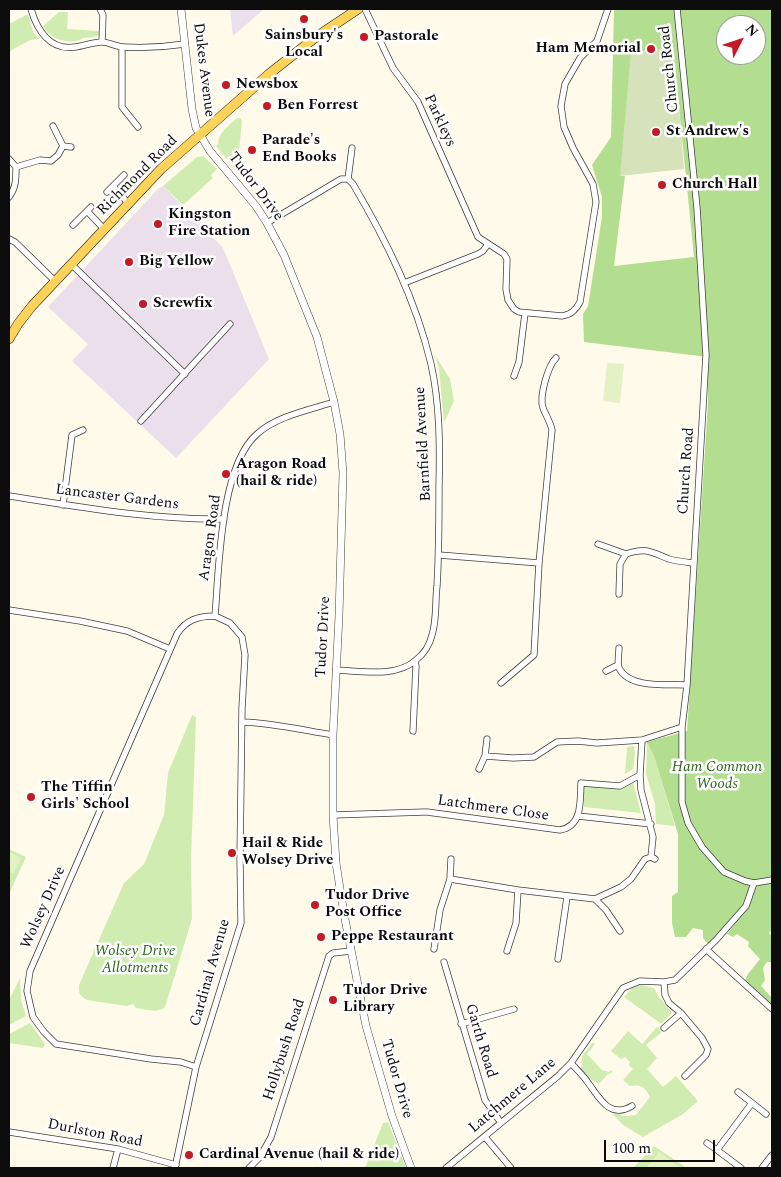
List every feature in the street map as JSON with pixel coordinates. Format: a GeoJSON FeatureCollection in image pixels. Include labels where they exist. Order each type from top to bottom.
{"type":"FeatureCollection","features":[{"type":"Feature","properties":{"kind":"main road","name":"Richmond Road"},"geometry":{"type":"LineString","coordinates":[[9,340],[23,318],[55,281],[161,169],[256,85],[303,47],[358,9]]}},
{"type":"Feature","properties":{"kind":"street"},"geometry":{"type":"LineString","coordinates":[[31,9],[36,25],[48,41],[58,46],[67,48],[102,42],[122,48],[186,44]]}},
{"type":"Feature","properties":{"kind":"street"},"geometry":{"type":"LineString","coordinates":[[100,9],[103,15],[102,42]]}},
{"type":"Feature","properties":{"kind":"street","name":"Dukes Avenue"},"geometry":{"type":"LineString","coordinates":[[182,9],[192,109],[194,121],[200,135]]}},
{"type":"Feature","properties":{"kind":"street","name":"Parkleys"},"geometry":{"type":"LineString","coordinates":[[364,9],[393,68],[418,102],[478,237],[504,254],[507,259],[506,289],[508,300],[514,309],[526,314]]}},
{"type":"Feature","properties":{"kind":"street"},"geometry":{"type":"LineString","coordinates":[[514,376],[519,362],[526,314],[568,316],[580,302],[596,202],[594,184],[573,148],[564,127],[561,106],[565,84],[580,58],[597,41],[608,9]]}},
{"type":"Feature","properties":{"kind":"street","name":"Church Road"},"geometry":{"type":"LineString","coordinates":[[677,9],[696,208],[705,338],[704,402],[687,685],[682,727],[682,802],[688,823],[702,847],[724,872],[745,881],[772,880]]}},
{"type":"Feature","properties":{"kind":"street"},"geometry":{"type":"LineString","coordinates":[[122,48],[122,107],[128,117],[138,127]]}},
{"type":"Feature","properties":{"kind":"street"},"geometry":{"type":"LineString","coordinates":[[52,126],[63,146],[72,148]]}},
{"type":"Feature","properties":{"kind":"street","name":"Tudor Drive"},"geometry":{"type":"LineString","coordinates":[[200,135],[267,222],[284,255],[306,304],[324,360],[334,402],[344,473],[333,735],[332,815],[337,871],[366,1026],[389,1107],[411,1168]]}},
{"type":"Feature","properties":{"kind":"street"},"geometry":{"type":"LineString","coordinates":[[16,167],[40,160],[51,161],[63,146]]}},
{"type":"Feature","properties":{"kind":"street"},"geometry":{"type":"LineString","coordinates":[[267,222],[341,179],[348,179],[352,148]]}},
{"type":"Feature","properties":{"kind":"street"},"geometry":{"type":"LineString","coordinates":[[9,159],[16,167],[14,190],[9,198]]}},
{"type":"Feature","properties":{"kind":"street"},"geometry":{"type":"LineString","coordinates":[[107,192],[124,175]]}},
{"type":"Feature","properties":{"kind":"street","name":"Barnfield Avenue"},"geometry":{"type":"LineString","coordinates":[[348,179],[353,184],[384,237],[404,283],[431,364],[437,406],[440,461],[439,555],[433,634],[423,653],[415,662]]}},
{"type":"Feature","properties":{"kind":"street"},"geometry":{"type":"LineString","coordinates":[[113,186],[128,203]]}},
{"type":"Feature","properties":{"kind":"street"},"geometry":{"type":"LineString","coordinates":[[73,225],[89,209],[104,229]]}},
{"type":"Feature","properties":{"kind":"street"},"geometry":{"type":"LineString","coordinates":[[9,239],[15,242],[55,281]]}},
{"type":"Feature","properties":{"kind":"street"},"geometry":{"type":"LineString","coordinates":[[404,283],[478,254],[488,244]]}},
{"type":"Feature","properties":{"kind":"street"},"geometry":{"type":"LineString","coordinates":[[71,264],[185,374]]}},
{"type":"Feature","properties":{"kind":"street"},"geometry":{"type":"LineString","coordinates":[[141,421],[230,324]]}},
{"type":"Feature","properties":{"kind":"street"},"geometry":{"type":"LineString","coordinates":[[501,683],[534,655],[539,563],[552,430],[542,401],[544,385],[556,358]]}},
{"type":"Feature","properties":{"kind":"street","name":"Aragon Road"},"geometry":{"type":"LineString","coordinates":[[214,616],[224,519],[235,470],[247,444],[258,433],[272,424],[334,402]]}},
{"type":"Feature","properties":{"kind":"street"},"geometry":{"type":"LineString","coordinates":[[63,505],[72,435],[83,430]]}},
{"type":"Feature","properties":{"kind":"street","name":"Lancaster Gardens"},"geometry":{"type":"LineString","coordinates":[[9,496],[63,505],[190,519],[224,519]]}},
{"type":"Feature","properties":{"kind":"street"},"geometry":{"type":"LineString","coordinates":[[598,544],[626,554]]}},
{"type":"Feature","properties":{"kind":"street"},"geometry":{"type":"LineString","coordinates":[[619,594],[620,564],[626,554],[636,550],[646,550],[671,560],[693,563]]}},
{"type":"Feature","properties":{"kind":"street"},"geometry":{"type":"LineString","coordinates":[[439,555],[539,563]]}},
{"type":"Feature","properties":{"kind":"street"},"geometry":{"type":"LineString","coordinates":[[9,610],[80,621],[127,631],[170,649],[186,622],[198,617],[214,616],[230,624],[242,637],[244,646],[242,722],[268,722],[283,727],[333,735]]}},
{"type":"Feature","properties":{"kind":"street"},"geometry":{"type":"LineString","coordinates":[[619,648],[618,665],[620,670],[627,677],[638,683],[687,685]]}},
{"type":"Feature","properties":{"kind":"street","name":"Wolsey Drive"},"geometry":{"type":"LineString","coordinates":[[170,649],[30,971],[27,991],[33,1017],[56,1044],[181,1062],[196,1067]]}},
{"type":"Feature","properties":{"kind":"street"},"geometry":{"type":"LineString","coordinates":[[336,670],[382,672],[394,670],[415,662],[413,731]]}},
{"type":"Feature","properties":{"kind":"street"},"geometry":{"type":"LineString","coordinates":[[606,671],[618,665]]}},
{"type":"Feature","properties":{"kind":"street","name":"Cardinal Avenue"},"geometry":{"type":"LineString","coordinates":[[175,1166],[196,1067],[241,923],[242,722]]}},
{"type":"Feature","properties":{"kind":"street"},"geometry":{"type":"LineString","coordinates":[[485,756],[534,757],[557,742],[578,741],[598,743],[642,740],[682,727]]}},
{"type":"Feature","properties":{"kind":"street"},"geometry":{"type":"LineString","coordinates":[[479,769],[485,756],[488,739]]}},
{"type":"Feature","properties":{"kind":"street"},"geometry":{"type":"LineString","coordinates":[[450,879],[567,897],[595,899],[621,887],[631,879],[645,859],[653,858],[651,824],[641,790],[642,740]]}},
{"type":"Feature","properties":{"kind":"street"},"geometry":{"type":"LineString","coordinates":[[640,775],[620,786],[581,783],[578,816],[651,824]]}},
{"type":"Feature","properties":{"kind":"street","name":"Latchmere Close"},"geometry":{"type":"LineString","coordinates":[[332,815],[426,812],[560,830],[575,823],[578,816]]}},
{"type":"Feature","properties":{"kind":"street"},"geometry":{"type":"LineString","coordinates":[[434,949],[440,910],[450,879],[451,859]]}},
{"type":"Feature","properties":{"kind":"street"},"geometry":{"type":"LineString","coordinates":[[685,1076],[706,1055],[708,1048],[681,1013],[669,1003],[665,995],[664,982],[675,980],[746,906],[754,882]]}},
{"type":"Feature","properties":{"kind":"street"},"geometry":{"type":"LineString","coordinates":[[507,951],[516,923],[518,890]]}},
{"type":"Feature","properties":{"kind":"street"},"geometry":{"type":"LineString","coordinates":[[558,959],[567,897]]}},
{"type":"Feature","properties":{"kind":"street"},"geometry":{"type":"LineString","coordinates":[[595,899],[606,910],[620,931]]}},
{"type":"Feature","properties":{"kind":"street"},"geometry":{"type":"LineString","coordinates":[[706,949],[772,1010]]}},
{"type":"Feature","properties":{"kind":"street","name":"Hollybush Road"},"geometry":{"type":"LineString","coordinates":[[249,1168],[260,1156],[271,1137],[329,956],[333,953],[351,951]]}},
{"type":"Feature","properties":{"kind":"street","name":"Garth Road"},"geometry":{"type":"LineString","coordinates":[[444,962],[485,1100],[501,1123]]}},
{"type":"Feature","properties":{"kind":"street","name":"Latchmere Lane"},"geometry":{"type":"LineString","coordinates":[[446,1168],[558,1076],[571,1063],[623,988],[640,981],[664,982]]}},
{"type":"Feature","properties":{"kind":"street"},"geometry":{"type":"LineString","coordinates":[[461,1024],[514,1009]]}},
{"type":"Feature","properties":{"kind":"street"},"geometry":{"type":"LineString","coordinates":[[664,1028],[681,1013]]}},
{"type":"Feature","properties":{"kind":"street"},"geometry":{"type":"LineString","coordinates":[[571,1063],[605,1104],[617,1111],[623,1111],[632,1106]]}},
{"type":"Feature","properties":{"kind":"street"},"geometry":{"type":"LineString","coordinates":[[738,1092],[766,1114]]}},
{"type":"Feature","properties":{"kind":"street"},"geometry":{"type":"LineString","coordinates":[[716,1150],[752,1103]]}},
{"type":"Feature","properties":{"kind":"street","name":"Durlston Road"},"geometry":{"type":"LineString","coordinates":[[9,1132],[118,1149],[175,1166]]}},
{"type":"Feature","properties":{"kind":"street"},"geometry":{"type":"LineString","coordinates":[[485,1137],[511,1168]]}},
{"type":"Feature","properties":{"kind":"street"},"geometry":{"type":"LineString","coordinates":[[707,1142],[741,1168]]}},
{"type":"Feature","properties":{"kind":"street"},"geometry":{"type":"LineString","coordinates":[[113,1168],[118,1149]]}},
{"type":"Feature","properties":{"kind":"street"},"geometry":{"type":"LineString","coordinates":[[762,1168],[772,1154]]}},
{"type":"Feature","properties":{"kind":"shaded area"},"geometry":{"type":"Polygon","coordinates":[[[230,9],[264,9],[233,36],[230,9]]]}},
{"type":"Feature","properties":{"kind":"shaded area"},"geometry":{"type":"Polygon","coordinates":[[[163,186],[223,248],[269,359],[176,458],[72,361],[88,344],[48,307],[158,189],[163,186]]]}},
{"type":"Feature","properties":{"kind":"green space","name":"Ham Common Woods"},"geometry":{"type":"Polygon","coordinates":[[[614,9],[772,9],[772,929],[769,933],[772,937],[772,962],[767,962],[763,968],[765,980],[761,986],[772,998],[772,1006],[745,981],[760,959],[748,946],[749,942],[737,934],[733,937],[727,934],[737,921],[731,917],[729,924],[708,944],[703,938],[703,930],[693,928],[686,937],[675,937],[672,923],[672,896],[678,892],[678,834],[654,756],[647,742],[687,731],[708,403],[708,357],[584,342],[583,314],[588,306],[602,217],[602,197],[592,165],[611,137],[614,9]],[[673,48],[621,176],[625,176],[614,266],[694,257],[673,48]]]}},
{"type":"Feature","properties":{"kind":"green space"},"geometry":{"type":"Polygon","coordinates":[[[59,12],[68,12],[67,29],[99,31],[99,35],[76,41],[61,40],[52,36],[43,26],[59,12]]]}},
{"type":"Feature","properties":{"kind":"green space"},"geometry":{"type":"Polygon","coordinates":[[[28,14],[33,32],[39,39],[30,40],[10,51],[9,24],[28,14]]]}},
{"type":"Feature","properties":{"kind":"green space"},"geometry":{"type":"Polygon","coordinates":[[[674,48],[684,169],[620,176],[631,51],[674,48]]]}},
{"type":"Feature","properties":{"kind":"green space"},"geometry":{"type":"Polygon","coordinates":[[[237,118],[240,118],[242,121],[238,160],[235,163],[230,163],[216,146],[227,126],[237,118]]]}},
{"type":"Feature","properties":{"kind":"green space"},"geometry":{"type":"Polygon","coordinates":[[[203,156],[217,169],[211,175],[213,178],[183,205],[163,186],[197,157],[203,156]]]}},
{"type":"Feature","properties":{"kind":"green space"},"geometry":{"type":"Polygon","coordinates":[[[435,355],[450,379],[454,401],[444,423],[439,368],[435,355]]]}},
{"type":"Feature","properties":{"kind":"green space"},"geometry":{"type":"Polygon","coordinates":[[[607,363],[624,364],[620,403],[603,401],[607,363]]]}},
{"type":"Feature","properties":{"kind":"green space","name":"Wolsey Drive Allotments"},"geometry":{"type":"Polygon","coordinates":[[[192,715],[196,717],[191,859],[192,919],[165,1007],[151,1011],[136,1008],[133,1004],[127,1006],[87,1000],[80,994],[79,985],[124,883],[144,864],[164,815],[168,773],[192,715]]]}},
{"type":"Feature","properties":{"kind":"green space"},"geometry":{"type":"Polygon","coordinates":[[[647,742],[654,756],[675,826],[656,824],[655,804],[646,774],[647,742]]]}},
{"type":"Feature","properties":{"kind":"green space"},"geometry":{"type":"Polygon","coordinates":[[[634,746],[633,769],[625,774],[627,747],[634,746]]]}},
{"type":"Feature","properties":{"kind":"green space"},"geometry":{"type":"Polygon","coordinates":[[[633,782],[641,813],[584,807],[584,786],[618,788],[633,782]]]}},
{"type":"Feature","properties":{"kind":"green space"},"geometry":{"type":"Polygon","coordinates":[[[9,849],[26,857],[9,894],[9,849]]]}},
{"type":"Feature","properties":{"kind":"green space"},"geometry":{"type":"Polygon","coordinates":[[[9,852],[21,858],[14,873],[10,872],[9,874],[9,852]]]}},
{"type":"Feature","properties":{"kind":"green space"},"geometry":{"type":"Polygon","coordinates":[[[20,978],[21,1000],[26,1016],[9,1025],[9,1000],[20,978]]]}},
{"type":"Feature","properties":{"kind":"green space"},"geometry":{"type":"Polygon","coordinates":[[[641,985],[654,988],[671,1011],[671,1014],[662,1023],[624,997],[632,988],[641,985]]]}},
{"type":"Feature","properties":{"kind":"green space"},"geometry":{"type":"Polygon","coordinates":[[[30,1023],[45,1044],[43,1048],[9,1043],[9,1034],[30,1023]]]}},
{"type":"Feature","properties":{"kind":"green space"},"geometry":{"type":"Polygon","coordinates":[[[657,1027],[662,1032],[646,1045],[657,1058],[647,1069],[663,1087],[676,1076],[698,1101],[683,1114],[643,1137],[623,1125],[609,1110],[624,1116],[636,1115],[650,1097],[642,1087],[637,1085],[630,1086],[623,1080],[633,1069],[625,1057],[621,1059],[611,1051],[628,1031],[642,1044],[657,1027]]]}},
{"type":"Feature","properties":{"kind":"green space"},"geometry":{"type":"Polygon","coordinates":[[[593,1042],[595,1044],[587,1054],[602,1070],[609,1072],[611,1070],[613,1072],[607,1075],[599,1084],[581,1069],[582,1056],[593,1042]]]}},
{"type":"Feature","properties":{"kind":"green space"},"geometry":{"type":"Polygon","coordinates":[[[388,1122],[406,1168],[365,1168],[383,1123],[388,1122]]]}},
{"type":"Feature","properties":{"kind":"green space"},"geometry":{"type":"Polygon","coordinates":[[[654,1146],[687,1168],[633,1168],[654,1146]]]}},
{"type":"Feature","properties":{"kind":"green space"},"geometry":{"type":"Polygon","coordinates":[[[659,1152],[681,1168],[646,1168],[659,1152]]]}},
{"type":"Feature","properties":{"kind":"place","name":"Sainsbury's Local"},"geometry":{"type":"Point","coordinates":[304,19]}},
{"type":"Feature","properties":{"kind":"place","name":"Pastorale"},"geometry":{"type":"Point","coordinates":[364,37]}},
{"type":"Feature","properties":{"kind":"place","name":"Ham Memorial"},"geometry":{"type":"Point","coordinates":[651,49]}},
{"type":"Feature","properties":{"kind":"place","name":"Newsbox"},"geometry":{"type":"Point","coordinates":[226,85]}},
{"type":"Feature","properties":{"kind":"place","name":"Ben Forrest"},"geometry":{"type":"Point","coordinates":[267,106]}},
{"type":"Feature","properties":{"kind":"place","name":"St Andrew's"},"geometry":{"type":"Point","coordinates":[656,132]}},
{"type":"Feature","properties":{"kind":"place","name":"Parade's End Books"},"geometry":{"type":"Point","coordinates":[252,150]}},
{"type":"Feature","properties":{"kind":"place","name":"Church Hall"},"geometry":{"type":"Point","coordinates":[662,185]}},
{"type":"Feature","properties":{"kind":"place","name":"Kingston Fire Station"},"geometry":{"type":"Point","coordinates":[158,224]}},
{"type":"Feature","properties":{"kind":"place","name":"Big Yellow"},"geometry":{"type":"Point","coordinates":[129,262]}},
{"type":"Feature","properties":{"kind":"place","name":"Screwfix"},"geometry":{"type":"Point","coordinates":[143,304]}},
{"type":"Feature","properties":{"kind":"place","name":"Aragon Road (hail & ride)"},"geometry":{"type":"Point","coordinates":[226,474]}},
{"type":"Feature","properties":{"kind":"place","name":"The Tiffin Girls' School"},"geometry":{"type":"Point","coordinates":[31,797]}},
{"type":"Feature","properties":{"kind":"place","name":"Hail & Ride Wolsey Drive"},"geometry":{"type":"Point","coordinates":[232,853]}},
{"type":"Feature","properties":{"kind":"place","name":"Tudor Drive Post Office"},"geometry":{"type":"Point","coordinates":[315,905]}},
{"type":"Feature","properties":{"kind":"place","name":"Peppe Restaurant"},"geometry":{"type":"Point","coordinates":[321,937]}},
{"type":"Feature","properties":{"kind":"place","name":"Tudor Drive Library"},"geometry":{"type":"Point","coordinates":[333,1000]}},
{"type":"Feature","properties":{"kind":"place","name":"Cardinal Avenue (hail & ride)"},"geometry":{"type":"Point","coordinates":[189,1155]}}]}
